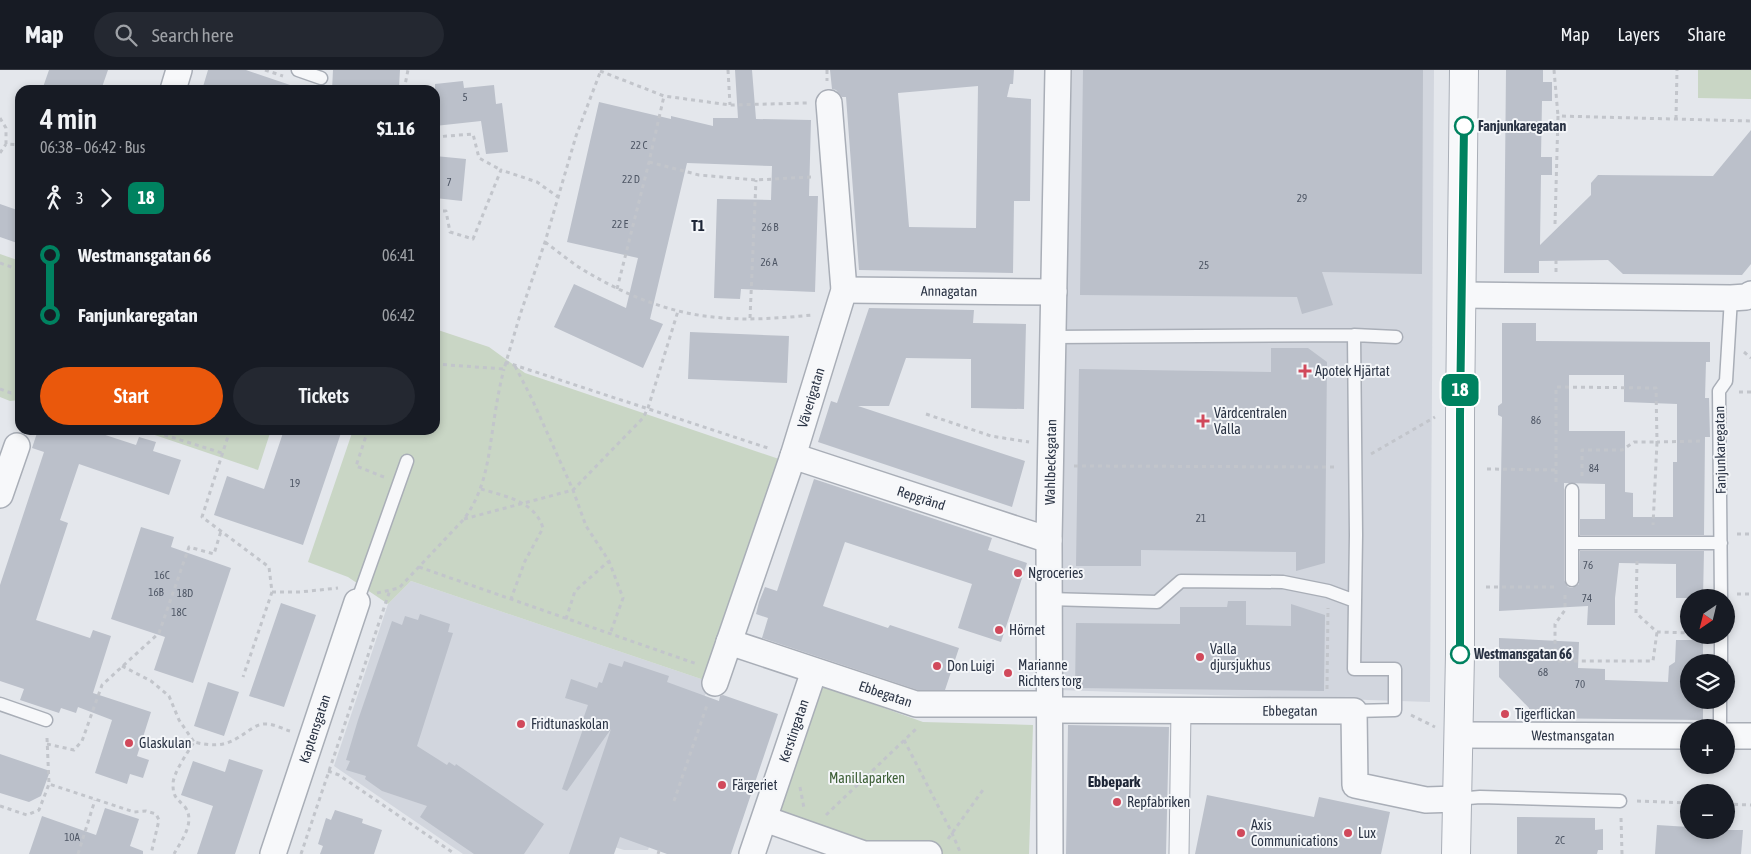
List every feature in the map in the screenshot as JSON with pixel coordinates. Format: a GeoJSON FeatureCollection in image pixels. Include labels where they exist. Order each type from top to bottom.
{"type":"FeatureCollection","features":[{"type":"Feature","properties":{"kind":"street"},"geometry":{"type":"LineString","coordinates":[[175,85],[180,70]]}},
{"type":"Feature","properties":{"kind":"street","name":"Wahlbecksgatan"},"geometry":{"type":"LineString","coordinates":[[1050,854],[1048,599],[1058,70]]}},
{"type":"Feature","properties":{"kind":"street"},"geometry":{"type":"LineString","coordinates":[[1456,854],[1457,799],[1447,731],[1462,295],[1464,70]]}},
{"type":"Feature","properties":{"kind":"street","name":"Väverigatan"},"geometry":{"type":"LineString","coordinates":[[716,677],[793,456],[841,301],[829,103]]}},
{"type":"Feature","properties":{"kind":"street","name":"Annagatan"},"geometry":{"type":"LineString","coordinates":[[841,301],[1054,292]]}},
{"type":"Feature","properties":{"kind":"street","name":"Fanjunkaregatan"},"geometry":{"type":"LineString","coordinates":[[1462,295],[1741,296]]}},
{"type":"Feature","properties":{"kind":"street"},"geometry":{"type":"LineString","coordinates":[[0,495],[17,446]]}},
{"type":"Feature","properties":{"kind":"street","name":"Repgränd"},"geometry":{"type":"LineString","coordinates":[[793,456],[1049,540]]}},
{"type":"Feature","properties":{"kind":"street","name":"Kaptensgatan"},"geometry":{"type":"LineString","coordinates":[[273,854],[312,738],[351,595]]}},
{"type":"Feature","properties":{"kind":"street","name":"Ebbegatan"},"geometry":{"type":"LineString","coordinates":[[729,642],[916,704],[1181,710],[1354,711]]}},
{"type":"Feature","properties":{"kind":"street","name":"Kerstingatan"},"geometry":{"type":"LineString","coordinates":[[752,854],[814,671]]}},
{"type":"Feature","properties":{"kind":"street"},"geometry":{"type":"LineString","coordinates":[[1179,854],[1181,710]]}},
{"type":"Feature","properties":{"kind":"street"},"geometry":{"type":"LineString","coordinates":[[1354,711],[1355,785],[1426,800],[1457,799]]}},
{"type":"Feature","properties":{"kind":"street","name":"Westmansgatan"},"geometry":{"type":"LineString","coordinates":[[1447,731],[1680,736]]}},
{"type":"Feature","properties":{"kind":"street"},"geometry":{"type":"LineString","coordinates":[[1735,736],[1751,736]]}},
{"type":"Feature","properties":{"kind":"street"},"geometry":{"type":"LineString","coordinates":[[765,819],[864,854],[929,854]]}},
{"type":"Feature","properties":{"kind":"lane"},"geometry":{"type":"LineString","coordinates":[[298,70],[324,83]]}},
{"type":"Feature","properties":{"kind":"lane","name":"Fanjunkaregatan"},"geometry":{"type":"LineString","coordinates":[[1721,543],[1719,391],[1726,382],[1741,296]]}},
{"type":"Feature","properties":{"kind":"lane"},"geometry":{"type":"LineString","coordinates":[[1354,335],[1356,463],[1354,669],[1395,668],[1396,710],[1354,711]]}},
{"type":"Feature","properties":{"kind":"lane"},"geometry":{"type":"LineString","coordinates":[[1053,337],[1354,335],[1396,337]]}},
{"type":"Feature","properties":{"kind":"lane"},"geometry":{"type":"LineString","coordinates":[[351,595],[407,460]]}},
{"type":"Feature","properties":{"kind":"lane"},"geometry":{"type":"LineString","coordinates":[[1572,490],[1572,580]]}},
{"type":"Feature","properties":{"kind":"lane"},"geometry":{"type":"LineString","coordinates":[[1572,542],[1721,543],[1721,589]]}},
{"type":"Feature","properties":{"kind":"lane"},"geometry":{"type":"LineString","coordinates":[[1048,599],[1157,602],[1181,581],[1283,582],[1328,591],[1355,601]]}},
{"type":"Feature","properties":{"kind":"lane"},"geometry":{"type":"LineString","coordinates":[[0,704],[46,720]]}},
{"type":"Feature","properties":{"kind":"lane"},"geometry":{"type":"LineString","coordinates":[[1457,799],[1480,797],[1620,801]]}},
{"type":"Feature","properties":{"kind":"path"},"geometry":{"type":"LineString","coordinates":[[405,85],[408,70]]}},
{"type":"Feature","properties":{"kind":"path"},"geometry":{"type":"LineString","coordinates":[[272,592],[367,595],[399,588],[464,519],[472,508],[481,489],[489,462],[499,390],[505,362],[545,242],[576,136],[600,70],[664,96],[730,105],[829,103]]}},
{"type":"Feature","properties":{"kind":"path"},"geometry":{"type":"LineString","coordinates":[[728,70],[730,105]]}},
{"type":"Feature","properties":{"kind":"path"},"geometry":{"type":"LineString","coordinates":[[1554,70],[1558,116],[1556,224]]}},
{"type":"Feature","properties":{"kind":"path"},"geometry":{"type":"LineString","coordinates":[[1676,119],[1677,70]]}},
{"type":"Feature","properties":{"kind":"path"},"geometry":{"type":"LineString","coordinates":[[324,83],[335,85]]}},
{"type":"Feature","properties":{"kind":"path"},"geometry":{"type":"LineString","coordinates":[[617,289],[664,96]]}},
{"type":"Feature","properties":{"kind":"path"},"geometry":{"type":"LineString","coordinates":[[1558,116],[1751,121]]}},
{"type":"Feature","properties":{"kind":"path"},"geometry":{"type":"LineString","coordinates":[[0,118],[6,128],[6,144],[0,153]]}},
{"type":"Feature","properties":{"kind":"path"},"geometry":{"type":"LineString","coordinates":[[440,137],[473,134],[479,158],[501,170],[537,182],[558,197]]}},
{"type":"Feature","properties":{"kind":"path"},"geometry":{"type":"LineString","coordinates":[[6,144],[15,145]]}},
{"type":"Feature","properties":{"kind":"path"},"geometry":{"type":"LineString","coordinates":[[649,162],[699,175],[756,180],[834,176]]}},
{"type":"Feature","properties":{"kind":"path"},"geometry":{"type":"LineString","coordinates":[[440,211],[446,211],[450,232],[472,239],[501,170]]}},
{"type":"Feature","properties":{"kind":"path"},"geometry":{"type":"LineString","coordinates":[[750,318],[756,180]]}},
{"type":"Feature","properties":{"kind":"path"},"geometry":{"type":"LineString","coordinates":[[545,242],[590,274],[617,289],[643,300],[678,311],[714,318],[793,316],[841,301]]}},
{"type":"Feature","properties":{"kind":"path"},"geometry":{"type":"LineString","coordinates":[[0,263],[15,268]]}},
{"type":"Feature","properties":{"kind":"path"},"geometry":{"type":"LineString","coordinates":[[464,519],[573,490],[643,418],[648,408],[678,311]]}},
{"type":"Feature","properties":{"kind":"path"},"geometry":{"type":"LineString","coordinates":[[505,362],[793,456]]}},
{"type":"Feature","properties":{"kind":"path"},"geometry":{"type":"LineString","coordinates":[[440,364],[504,369]]}},
{"type":"Feature","properties":{"kind":"path"},"geometry":{"type":"LineString","coordinates":[[514,365],[532,399],[573,490],[586,526],[608,561],[623,598],[610,634]]}},
{"type":"Feature","properties":{"kind":"path"},"geometry":{"type":"LineString","coordinates":[[1680,633],[1657,632],[1636,613],[1637,560],[1652,543],[1656,442],[1656,388],[1556,387],[1556,490],[1582,490],[1582,450],[1622,450],[1634,442],[1656,442],[1720,441]]}},
{"type":"Feature","properties":{"kind":"path"},"geometry":{"type":"LineString","coordinates":[[0,389],[15,392]]}},
{"type":"Feature","properties":{"kind":"path"},"geometry":{"type":"LineString","coordinates":[[926,414],[1051,455],[1339,467],[1356,463],[1439,415]]}},
{"type":"Feature","properties":{"kind":"path"},"geometry":{"type":"LineString","coordinates":[[165,435],[222,453]]}},
{"type":"Feature","properties":{"kind":"path"},"geometry":{"type":"LineString","coordinates":[[228,435],[202,517],[269,567],[272,592],[243,677]]}},
{"type":"Feature","properties":{"kind":"path"},"geometry":{"type":"LineString","coordinates":[[366,435],[356,466],[398,483]]}},
{"type":"Feature","properties":{"kind":"path"},"geometry":{"type":"LineString","coordinates":[[1338,458],[1339,467]]}},
{"type":"Feature","properties":{"kind":"path"},"geometry":{"type":"LineString","coordinates":[[1486,469],[1556,470]]}},
{"type":"Feature","properties":{"kind":"path"},"geometry":{"type":"LineString","coordinates":[[481,489],[523,503],[540,518],[543,528],[525,561],[511,599]]}},
{"type":"Feature","properties":{"kind":"path"},"geometry":{"type":"LineString","coordinates":[[47,744],[74,750],[82,741],[102,685],[159,633],[189,547],[214,554],[222,531]]}},
{"type":"Feature","properties":{"kind":"path"},"geometry":{"type":"LineString","coordinates":[[566,618],[575,591],[608,561]]}},
{"type":"Feature","properties":{"kind":"path"},"geometry":{"type":"LineString","coordinates":[[418,567],[610,634],[716,677],[674,801]]}},
{"type":"Feature","properties":{"kind":"path"},"geometry":{"type":"LineString","coordinates":[[1486,587],[1565,587],[1565,610],[1555,624],[1555,661],[1653,661],[1657,632]]}},
{"type":"Feature","properties":{"kind":"path"},"geometry":{"type":"LineString","coordinates":[[302,854],[390,590]]}},
{"type":"Feature","properties":{"kind":"path"},"geometry":{"type":"LineString","coordinates":[[1327,690],[1328,591]]}},
{"type":"Feature","properties":{"kind":"path"},"geometry":{"type":"LineString","coordinates":[[122,666],[151,681],[170,696],[179,720],[194,742],[210,746],[226,744],[250,728],[266,724],[312,738]]}},
{"type":"Feature","properties":{"kind":"path"},"geometry":{"type":"LineString","coordinates":[[1396,710],[1447,731]]}},
{"type":"Feature","properties":{"kind":"path"},"geometry":{"type":"LineString","coordinates":[[0,806],[27,815],[39,810],[49,784],[46,720]]}},
{"type":"Feature","properties":{"kind":"path"},"geometry":{"type":"LineString","coordinates":[[808,834],[923,722]]}},
{"type":"Feature","properties":{"kind":"path"},"geometry":{"type":"LineString","coordinates":[[904,740],[961,854]]}},
{"type":"Feature","properties":{"kind":"path"},"geometry":{"type":"LineString","coordinates":[[174,854],[186,830],[189,818],[186,809],[174,797],[172,782],[194,742]]}},
{"type":"Feature","properties":{"kind":"path"},"geometry":{"type":"LineString","coordinates":[[304,762],[339,775],[455,854]]}},
{"type":"Feature","properties":{"kind":"path"},"geometry":{"type":"LineString","coordinates":[[799,779],[808,834]]}},
{"type":"Feature","properties":{"kind":"path"},"geometry":{"type":"LineString","coordinates":[[49,784],[134,812],[156,814],[159,820],[151,854]]}},
{"type":"Feature","properties":{"kind":"path"},"geometry":{"type":"LineString","coordinates":[[952,833],[986,787]]}},
{"type":"Feature","properties":{"kind":"path"},"geometry":{"type":"LineString","coordinates":[[78,854],[95,799]]}},
{"type":"Feature","properties":{"kind":"path"},"geometry":{"type":"LineString","coordinates":[[1622,854],[1620,801],[1680,803]]}},
{"type":"Feature","properties":{"kind":"path"},"geometry":{"type":"LineString","coordinates":[[1735,804],[1751,804]]}},
{"type":"Feature","properties":{"kind":"path"},"geometry":{"type":"LineString","coordinates":[[658,854],[660,848]]}},
{"type":"Feature","properties":{"kind":"shaded area"},"geometry":{"type":"Polygon","coordinates":[[[1068,70],[1434,70],[1430,702],[1058,690],[1068,70]]]}},
{"type":"Feature","properties":{"kind":"shaded area","name":"Fridtunaskolan"},"geometry":{"type":"Polygon","coordinates":[[[411,581],[710,682],[648,850],[624,850],[608,845],[604,854],[463,854],[334,766],[388,604],[411,581]]]}},
{"type":"Feature","properties":{"kind":"green space"},"geometry":{"type":"Polygon","coordinates":[[[1698,70],[1751,70],[1751,99],[1698,98],[1698,70]]]}},
{"type":"Feature","properties":{"kind":"green space"},"geometry":{"type":"Polygon","coordinates":[[[0,254],[15,259],[15,400],[10,401],[0,397],[0,254]]]}},
{"type":"Feature","properties":{"kind":"green space"},"geometry":{"type":"Polygon","coordinates":[[[440,331],[489,347],[525,373],[782,460],[710,682],[411,581],[388,604],[348,577],[308,562],[351,435],[440,435],[440,331]]]}},
{"type":"Feature","properties":{"kind":"green space"},"geometry":{"type":"Polygon","coordinates":[[[155,435],[269,435],[258,470],[155,435]]]}},
{"type":"Feature","properties":{"kind":"green space","name":"Manillaparken"},"geometry":{"type":"Polygon","coordinates":[[[817,684],[923,722],[1033,725],[1029,854],[864,854],[772,821],[817,684]]]}},
{"type":"Feature","properties":{"kind":"building"},"geometry":{"type":"Polygon","coordinates":[[[49,70],[108,70],[103,85],[44,85],[49,70]]]}},
{"type":"Feature","properties":{"kind":"building"},"geometry":{"type":"Polygon","coordinates":[[[208,70],[246,70],[290,85],[204,85],[208,70]]]}},
{"type":"Feature","properties":{"kind":"building"},"geometry":{"type":"Polygon","coordinates":[[[333,70],[400,70],[399,85],[332,85],[333,70]]]}},
{"type":"Feature","properties":{"kind":"building"},"geometry":{"type":"Polygon","coordinates":[[[735,70],[752,70],[756,119],[811,120],[809,196],[818,196],[815,292],[741,289],[740,299],[714,298],[717,199],[771,200],[772,166],[687,163],[650,319],[663,324],[643,368],[554,327],[574,284],[626,308],[638,258],[567,242],[599,102],[671,119],[671,116],[713,126],[713,118],[738,118],[735,70]]]}},
{"type":"Feature","properties":{"kind":"building"},"geometry":{"type":"Polygon","coordinates":[[[830,70],[1014,70],[1013,84],[1010,84],[1007,97],[1031,99],[1030,201],[1014,201],[1013,273],[859,270],[846,97],[842,97],[836,90],[832,89],[830,70]],[[978,86],[898,93],[909,227],[976,228],[978,86]]]}},
{"type":"Feature","properties":{"kind":"building"},"geometry":{"type":"Polygon","coordinates":[[[1083,70],[1423,70],[1422,274],[1322,272],[1333,305],[1302,314],[1297,297],[1080,295],[1083,70]]]}},
{"type":"Feature","properties":{"kind":"building"},"geometry":{"type":"Polygon","coordinates":[[[1506,70],[1543,70],[1543,82],[1552,82],[1552,101],[1542,101],[1541,157],[1552,157],[1552,175],[1541,175],[1540,245],[1591,195],[1591,183],[1598,175],[1713,176],[1751,130],[1751,264],[1742,275],[1623,274],[1608,260],[1539,261],[1539,273],[1504,273],[1506,70]]]}},
{"type":"Feature","properties":{"kind":"building"},"geometry":{"type":"Polygon","coordinates":[[[463,81],[464,88],[494,85],[496,104],[502,103],[508,152],[486,154],[481,121],[440,125],[440,85],[435,84],[463,81]]]}},
{"type":"Feature","properties":{"kind":"building"},"geometry":{"type":"Polygon","coordinates":[[[440,156],[466,159],[462,201],[440,199],[440,156]]]}},
{"type":"Feature","properties":{"kind":"building"},"geometry":{"type":"Polygon","coordinates":[[[0,204],[15,209],[15,242],[0,237],[0,204]]]}},
{"type":"Feature","properties":{"kind":"building"},"geometry":{"type":"Polygon","coordinates":[[[869,308],[974,310],[973,323],[1026,324],[1024,409],[971,408],[971,359],[906,358],[889,406],[858,406],[1025,461],[1012,507],[818,442],[831,401],[837,403],[869,308]]]}},
{"type":"Feature","properties":{"kind":"building"},"geometry":{"type":"Polygon","coordinates":[[[1502,323],[1536,323],[1536,341],[1710,342],[1710,362],[1706,362],[1705,398],[1709,398],[1710,437],[1705,437],[1704,535],[1580,535],[1580,519],[1605,519],[1605,484],[1564,483],[1564,580],[1568,587],[1572,588],[1579,584],[1580,551],[1704,551],[1703,589],[1680,589],[1680,598],[1676,598],[1676,564],[1619,563],[1615,598],[1615,625],[1587,625],[1588,606],[1499,611],[1502,417],[1498,415],[1498,406],[1502,403],[1502,323]],[[1569,375],[1569,431],[1625,431],[1625,492],[1633,493],[1633,517],[1673,517],[1673,462],[1677,462],[1677,404],[1624,402],[1624,375],[1569,375]]]}},
{"type":"Feature","properties":{"kind":"building"},"geometry":{"type":"Polygon","coordinates":[[[690,332],[789,336],[787,383],[688,379],[690,332]]]}},
{"type":"Feature","properties":{"kind":"building"},"geometry":{"type":"Polygon","coordinates":[[[1271,348],[1308,348],[1327,362],[1325,563],[1296,571],[1296,552],[1141,550],[1141,566],[1076,566],[1079,369],[1271,372],[1271,348]]]}},
{"type":"Feature","properties":{"kind":"building"},"geometry":{"type":"Polygon","coordinates":[[[36,435],[105,435],[136,445],[139,437],[156,442],[153,451],[181,460],[169,495],[79,464],[60,520],[68,523],[36,620],[90,638],[93,630],[111,636],[93,693],[151,712],[137,756],[149,760],[143,778],[130,774],[127,784],[95,773],[112,720],[78,707],[76,713],[61,708],[59,713],[20,700],[24,689],[0,681],[0,585],[44,452],[32,448],[36,435]]]}},
{"type":"Feature","properties":{"kind":"building"},"geometry":{"type":"Polygon","coordinates":[[[282,435],[340,435],[303,545],[214,515],[227,476],[264,489],[282,435]]]}},
{"type":"Feature","properties":{"kind":"building"},"geometry":{"type":"Polygon","coordinates":[[[814,479],[992,538],[988,550],[1027,563],[1001,642],[958,628],[972,584],[845,542],[823,606],[888,628],[890,625],[959,648],[945,690],[918,690],[762,638],[768,618],[756,614],[759,602],[765,587],[777,591],[814,479]]]}},
{"type":"Feature","properties":{"kind":"building"},"geometry":{"type":"Polygon","coordinates":[[[141,527],[174,537],[171,547],[231,568],[193,683],[154,670],[165,637],[111,619],[141,527]]]}},
{"type":"Feature","properties":{"kind":"building","name":"Valla djursjukhus"},"geometry":{"type":"Polygon","coordinates":[[[1228,601],[1246,601],[1246,625],[1291,626],[1291,604],[1325,615],[1324,691],[1075,688],[1076,623],[1180,624],[1180,607],[1227,607],[1228,601]]]}},
{"type":"Feature","properties":{"kind":"building"},"geometry":{"type":"Polygon","coordinates":[[[281,603],[316,615],[284,707],[249,696],[281,603]]]}},
{"type":"Feature","properties":{"kind":"building"},"geometry":{"type":"Polygon","coordinates":[[[420,614],[450,624],[448,632],[453,633],[417,746],[447,765],[449,762],[455,766],[456,764],[544,824],[524,854],[474,854],[420,817],[427,806],[382,791],[365,779],[366,776],[346,770],[350,761],[346,760],[358,720],[392,621],[402,625],[405,616],[418,620],[420,614]]]}},
{"type":"Feature","properties":{"kind":"building"},"geometry":{"type":"Polygon","coordinates":[[[1499,638],[1579,642],[1578,668],[1605,669],[1605,680],[1668,682],[1669,666],[1675,662],[1676,640],[1680,640],[1680,644],[1703,644],[1703,654],[1680,654],[1680,709],[1703,709],[1703,719],[1529,718],[1529,708],[1499,677],[1499,638]]]}},
{"type":"Feature","properties":{"kind":"building"},"geometry":{"type":"Polygon","coordinates":[[[624,661],[669,676],[667,682],[719,701],[720,696],[723,695],[778,714],[731,854],[667,854],[620,837],[614,854],[569,854],[611,729],[567,791],[562,789],[583,729],[580,728],[588,705],[565,698],[571,679],[597,688],[599,682],[602,683],[609,663],[622,667],[624,661]]]}},
{"type":"Feature","properties":{"kind":"building"},"geometry":{"type":"Polygon","coordinates":[[[208,682],[239,692],[224,736],[194,726],[208,682]]]}},
{"type":"Feature","properties":{"kind":"building","name":"Repfabriken"},"geometry":{"type":"Polygon","coordinates":[[[1068,725],[1169,727],[1166,854],[1066,854],[1068,725]]]}},
{"type":"Feature","properties":{"kind":"building"},"geometry":{"type":"Polygon","coordinates":[[[0,754],[50,771],[41,796],[29,802],[0,793],[0,754]]]}},
{"type":"Feature","properties":{"kind":"building"},"geometry":{"type":"Polygon","coordinates":[[[229,759],[263,770],[235,854],[197,854],[213,806],[181,795],[193,761],[225,772],[229,759]]]}},
{"type":"Feature","properties":{"kind":"building"},"geometry":{"type":"Polygon","coordinates":[[[1207,795],[1314,817],[1319,797],[1390,812],[1381,854],[1195,854],[1207,795]]]}},
{"type":"Feature","properties":{"kind":"building"},"geometry":{"type":"Polygon","coordinates":[[[105,808],[139,819],[130,846],[143,851],[143,854],[29,854],[42,816],[96,835],[105,808]]]}},
{"type":"Feature","properties":{"kind":"building"},"geometry":{"type":"Polygon","coordinates":[[[335,810],[363,819],[362,823],[382,830],[374,854],[320,854],[323,846],[318,844],[326,818],[331,820],[335,810]]]}},
{"type":"Feature","properties":{"kind":"building"},"geometry":{"type":"Polygon","coordinates":[[[1517,817],[1595,818],[1595,830],[1603,829],[1603,850],[1598,850],[1597,854],[1517,854],[1517,817]]]}},
{"type":"Feature","properties":{"kind":"building"},"geometry":{"type":"Polygon","coordinates":[[[1657,825],[1680,826],[1680,839],[1735,839],[1735,830],[1743,830],[1741,854],[1655,854],[1657,825]]]}},
{"type":"Feature","properties":{"kind":"bus line","name":"18"},"geometry":{"type":"LineString","coordinates":[[1460,654],[1460,415],[1464,126]]}},
{"type":"Feature","properties":{"kind":"place","name":"Fanjunkaregatan"},"geometry":{"type":"Point","coordinates":[1464,126]}},
{"type":"Feature","properties":{"kind":"place","name":"Apotek Hjärtat"},"geometry":{"type":"Point","coordinates":[1305,371]}},
{"type":"Feature","properties":{"kind":"place","name":"Vårdcentralen Valla"},"geometry":{"type":"Point","coordinates":[1203,421]}},
{"type":"Feature","properties":{"kind":"place","name":"Ngroceries"},"geometry":{"type":"Point","coordinates":[1018,573]}},
{"type":"Feature","properties":{"kind":"place","name":"Hörnet"},"geometry":{"type":"Point","coordinates":[999,630]}},
{"type":"Feature","properties":{"kind":"place","name":"Westmansgatan 66"},"geometry":{"type":"Point","coordinates":[1460,654]}},
{"type":"Feature","properties":{"kind":"place","name":"Valla djursjukhus"},"geometry":{"type":"Point","coordinates":[1200,657]}},
{"type":"Feature","properties":{"kind":"place","name":"Don Luigi"},"geometry":{"type":"Point","coordinates":[937,666]}},
{"type":"Feature","properties":{"kind":"place","name":"Marianne Richters torg"},"geometry":{"type":"Point","coordinates":[1008,673]}},
{"type":"Feature","properties":{"kind":"place","name":"Tigerflickan"},"geometry":{"type":"Point","coordinates":[1505,714]}},
{"type":"Feature","properties":{"kind":"place","name":"Fridtunaskolan"},"geometry":{"type":"Point","coordinates":[521,724]}},
{"type":"Feature","properties":{"kind":"place","name":"Glaskulan"},"geometry":{"type":"Point","coordinates":[129,743]}},
{"type":"Feature","properties":{"kind":"place","name":"Färgeriet"},"geometry":{"type":"Point","coordinates":[722,785]}},
{"type":"Feature","properties":{"kind":"place","name":"Repfabriken"},"geometry":{"type":"Point","coordinates":[1117,802]}},
{"type":"Feature","properties":{"kind":"place","name":"Axis Communications"},"geometry":{"type":"Point","coordinates":[1241,833]}},
{"type":"Feature","properties":{"kind":"place","name":"Lux"},"geometry":{"type":"Point","coordinates":[1348,833]}},
{"type":"Feature","properties":{"kind":"district","name":"T1"},"geometry":{"type":"Point","coordinates":[698,225]}},
{"type":"Feature","properties":{"kind":"district","name":"Ebbepark"},"geometry":{"type":"Point","coordinates":[1114,781]}}]}
